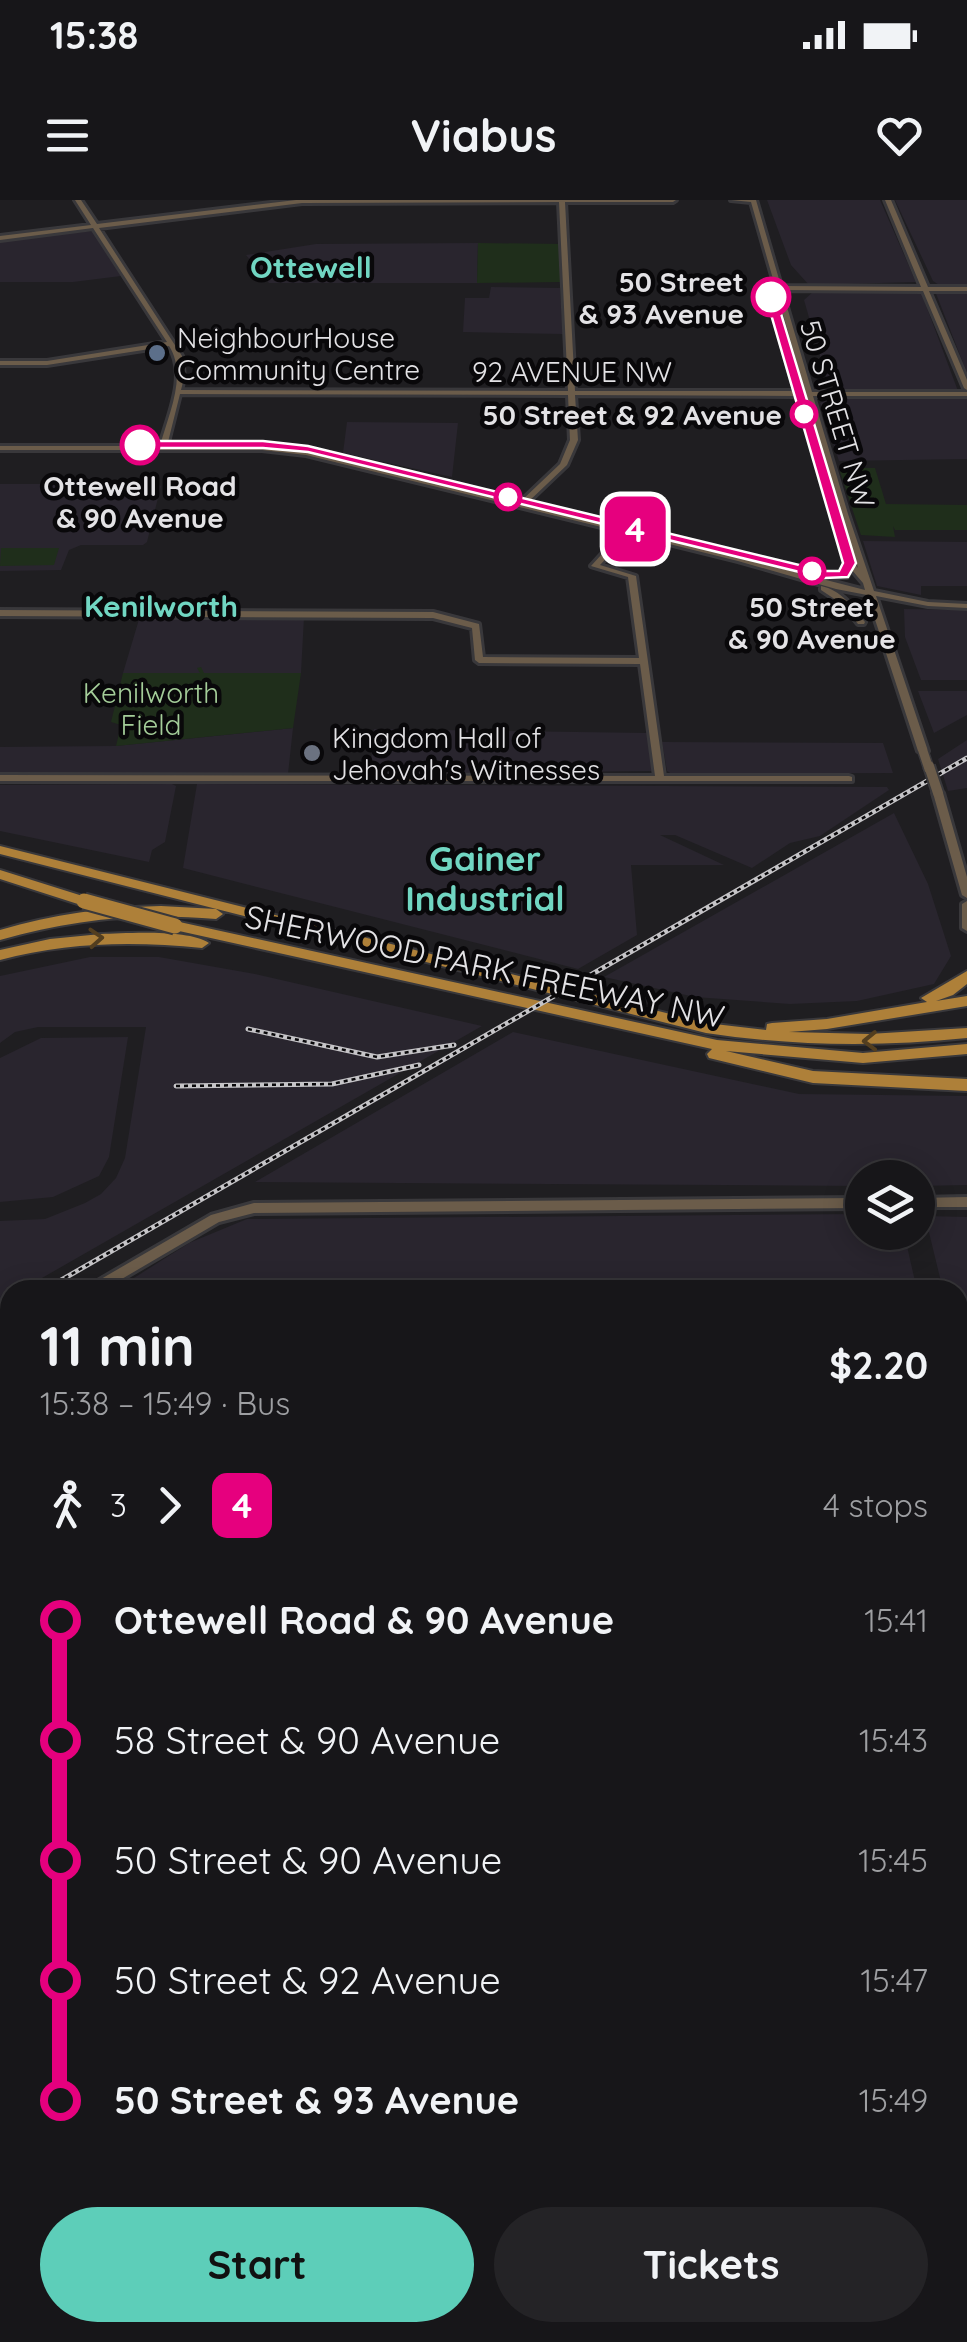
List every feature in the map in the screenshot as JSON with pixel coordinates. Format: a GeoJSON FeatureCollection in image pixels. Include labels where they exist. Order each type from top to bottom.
{"type":"FeatureCollection","features":[{"type":"Feature","properties":{"kind":"highway","name":"SHERWOOD PARK FREEWAY NW"},"geometry":{"type":"LineString","coordinates":[[0,850],[706,1028],[795,1040],[887,1041],[967,1033]]}},
{"type":"Feature","properties":{"kind":"highway","name":"SHERWOOD PARK FREEWAY NW"},"geometry":{"type":"LineString","coordinates":[[0,874],[174,926],[717,1045],[784,1054],[883,1057],[967,1049]]}},
{"type":"Feature","properties":{"kind":"highway"},"geometry":{"type":"LineString","coordinates":[[0,934],[53,920],[137,909],[227,915],[320,933]]}},
{"type":"Feature","properties":{"kind":"highway"},"geometry":{"type":"LineString","coordinates":[[0,956],[83,939],[165,939],[442,991],[455,989]]}},
{"type":"Feature","properties":{"kind":"highway"},"geometry":{"type":"LineString","coordinates":[[893,1010],[944,994],[967,976]]}},
{"type":"Feature","properties":{"kind":"highway"},"geometry":{"type":"LineString","coordinates":[[603,1004],[754,1028],[804,1027],[967,1001]]}},
{"type":"Feature","properties":{"kind":"highway"},"geometry":{"type":"LineString","coordinates":[[564,1013],[761,1066],[863,1082],[967,1085]]}},
{"type":"Feature","properties":{"kind":"highway"},"geometry":{"type":"LineString","coordinates":[[863,1082],[967,1075]]}},
{"type":"Feature","properties":{"kind":"street"},"geometry":{"type":"LineString","coordinates":[[78,200],[172,343],[182,368],[164,446]]}},
{"type":"Feature","properties":{"kind":"street"},"geometry":{"type":"LineString","coordinates":[[523,503],[569,456],[574,440],[562,200]]}},
{"type":"Feature","properties":{"kind":"street"},"geometry":{"type":"LineString","coordinates":[[0,238],[302,201],[673,200]]}},
{"type":"Feature","properties":{"kind":"street"},"geometry":{"type":"LineString","coordinates":[[734,200],[753,200]]}},
{"type":"Feature","properties":{"kind":"street","name":"50 STREET NW"},"geometry":{"type":"LineString","coordinates":[[745,200],[850,563],[868,587]]}},
{"type":"Feature","properties":{"kind":"street","name":"50 STREET NW"},"geometry":{"type":"LineString","coordinates":[[753,200],[773,288]]}},
{"type":"Feature","properties":{"kind":"street"},"geometry":{"type":"LineString","coordinates":[[888,200],[967,391]]}},
{"type":"Feature","properties":{"kind":"street"},"geometry":{"type":"LineString","coordinates":[[773,288],[967,289]]}},
{"type":"Feature","properties":{"kind":"street"},"geometry":{"type":"LineString","coordinates":[[0,363],[47,363],[172,343]]}},
{"type":"Feature","properties":{"kind":"street","name":"92 AVENUE NW"},"geometry":{"type":"LineString","coordinates":[[178,392],[832,395],[967,391]]}},
{"type":"Feature","properties":{"kind":"street","name":"50 STREET NW"},"geometry":{"type":"LineString","coordinates":[[803,395],[812,410],[938,793],[967,895]]}},
{"type":"Feature","properties":{"kind":"street"},"geometry":{"type":"LineString","coordinates":[[812,410],[817,398],[832,395]]}},
{"type":"Feature","properties":{"kind":"street"},"geometry":{"type":"LineString","coordinates":[[0,446],[308,449],[868,587]]}},
{"type":"Feature","properties":{"kind":"street"},"geometry":{"type":"LineString","coordinates":[[629,529],[594,566],[632,576],[660,779]]}},
{"type":"Feature","properties":{"kind":"street"},"geometry":{"type":"LineString","coordinates":[[629,529],[804,578],[962,606]]}},
{"type":"Feature","properties":{"kind":"street"},"geometry":{"type":"LineString","coordinates":[[824,574],[844,574],[850,563]]}},
{"type":"Feature","properties":{"kind":"street"},"geometry":{"type":"LineString","coordinates":[[804,578],[842,600],[862,622]]}},
{"type":"Feature","properties":{"kind":"street"},"geometry":{"type":"LineString","coordinates":[[0,613],[433,615],[476,626],[478,660],[644,661]]}},
{"type":"Feature","properties":{"kind":"street"},"geometry":{"type":"LineString","coordinates":[[0,778],[849,779]]}},
{"type":"Feature","properties":{"kind":"street"},"geometry":{"type":"LineString","coordinates":[[967,904],[967,928]]}},
{"type":"Feature","properties":{"kind":"street"},"geometry":{"type":"LineString","coordinates":[[935,1202],[967,1202]]}},
{"type":"Feature","properties":{"kind":"street"},"geometry":{"type":"LineString","coordinates":[[110,1280],[216,1218],[263,1208],[845,1204]]}},
{"type":"Feature","properties":{"kind":"shaded area"},"geometry":{"type":"Polygon","coordinates":[[[767,200],[880,200],[916,282],[809,285],[791,265],[767,200]]]}},
{"type":"Feature","properties":{"kind":"shaded area"},"geometry":{"type":"Polygon","coordinates":[[[895,200],[967,200],[967,285],[939,285],[933,281],[895,200]]]}},
{"type":"Feature","properties":{"kind":"shaded area"},"geometry":{"type":"Polygon","coordinates":[[[93,231],[121,276],[73,282],[0,282],[0,240],[93,231]]]}},
{"type":"Feature","properties":{"kind":"shaded area"},"geometry":{"type":"Polygon","coordinates":[[[478,243],[477,283],[269,283],[246,255],[316,244],[478,243]]]}},
{"type":"Feature","properties":{"kind":"shaded area"},"geometry":{"type":"Polygon","coordinates":[[[491,287],[560,288],[563,334],[463,332],[465,298],[489,298],[491,287]]]}},
{"type":"Feature","properties":{"kind":"shaded area"},"geometry":{"type":"Polygon","coordinates":[[[814,291],[921,292],[958,391],[843,390],[826,377],[804,300],[814,291]]]}},
{"type":"Feature","properties":{"kind":"shaded area"},"geometry":{"type":"Polygon","coordinates":[[[935,291],[967,291],[967,373],[935,291]]]}},
{"type":"Feature","properties":{"kind":"shaded area"},"geometry":{"type":"Polygon","coordinates":[[[828,398],[967,399],[967,459],[839,461],[820,403],[828,398]]]}},
{"type":"Feature","properties":{"kind":"shaded area"},"geometry":{"type":"Polygon","coordinates":[[[347,422],[458,423],[452,477],[343,453],[347,422]]]}},
{"type":"Feature","properties":{"kind":"shaded area"},"geometry":{"type":"Polygon","coordinates":[[[0,484],[161,486],[143,545],[81,545],[69,550],[61,570],[0,571],[0,484]]]}},
{"type":"Feature","properties":{"kind":"shaded area"},"geometry":{"type":"Polygon","coordinates":[[[863,541],[967,542],[967,586],[921,586],[921,595],[877,586],[863,541]]]}},
{"type":"Feature","properties":{"kind":"shaded area"},"geometry":{"type":"Polygon","coordinates":[[[904,609],[967,610],[967,680],[921,680],[905,637],[904,609]]]}},
{"type":"Feature","properties":{"kind":"shaded area"},"geometry":{"type":"Polygon","coordinates":[[[140,616],[304,617],[301,673],[123,673],[140,616]]]}},
{"type":"Feature","properties":{"kind":"shaded area"},"geometry":{"type":"Polygon","coordinates":[[[918,691],[967,691],[967,715],[934,733],[918,691]]]}},
{"type":"Feature","properties":{"kind":"shaded area"},"geometry":{"type":"Polygon","coordinates":[[[293,728],[288,774],[0,774],[0,747],[116,746],[293,728]]]}},
{"type":"Feature","properties":{"kind":"shaded area"},"geometry":{"type":"Polygon","coordinates":[[[374,729],[647,733],[652,771],[370,774],[374,729]]]}},
{"type":"Feature","properties":{"kind":"shaded area"},"geometry":{"type":"Polygon","coordinates":[[[967,740],[967,788],[948,791],[938,759],[967,740]]]}},
{"type":"Feature","properties":{"kind":"shaded area"},"geometry":{"type":"Polygon","coordinates":[[[662,742],[883,743],[893,773],[672,774],[667,771],[662,742]]]}},
{"type":"Feature","properties":{"kind":"shaded area"},"geometry":{"type":"Polygon","coordinates":[[[197,784],[889,790],[820,836],[790,843],[752,868],[675,835],[660,835],[724,865],[631,865],[637,935],[578,969],[183,868],[197,784]]]}},
{"type":"Feature","properties":{"kind":"shaded area"},"geometry":{"type":"Polygon","coordinates":[[[0,785],[176,786],[165,842],[152,850],[149,862],[0,831],[0,785]]]}},
{"type":"Feature","properties":{"kind":"shaded area"},"geometry":{"type":"Polygon","coordinates":[[[894,813],[928,884],[951,956],[934,984],[857,1001],[790,1004],[695,997],[604,977],[894,813]]]}},
{"type":"Feature","properties":{"kind":"shaded area"},"geometry":{"type":"Polygon","coordinates":[[[90,957],[159,957],[255,974],[482,1026],[38,1280],[0,1280],[0,1221],[45,1219],[101,1194],[116,1178],[125,1158],[146,1027],[38,1027],[15,1032],[0,1043],[0,976],[90,957]]]}},
{"type":"Feature","properties":{"kind":"shaded area"},"geometry":{"type":"Polygon","coordinates":[[[513,1032],[799,1094],[967,1096],[967,1185],[935,1186],[935,1160],[845,1160],[845,1186],[255,1182],[513,1032]]]}},
{"type":"Feature","properties":{"kind":"shaded area"},"geometry":{"type":"Polygon","coordinates":[[[128,1037],[109,1157],[99,1176],[53,1197],[0,1202],[0,1058],[41,1038],[128,1037]]]}},
{"type":"Feature","properties":{"kind":"shaded area"},"geometry":{"type":"Polygon","coordinates":[[[845,1214],[845,1250],[908,1250],[915,1280],[131,1280],[189,1243],[247,1219],[845,1214]]]}},
{"type":"Feature","properties":{"kind":"shaded area"},"geometry":{"type":"Polygon","coordinates":[[[935,1216],[967,1217],[967,1280],[941,1280],[933,1250],[935,1216]]]}},
{"type":"Feature","properties":{"kind":"green space"},"geometry":{"type":"Polygon","coordinates":[[[478,243],[562,244],[561,282],[477,283],[478,243]]]}},
{"type":"Feature","properties":{"kind":"green space"},"geometry":{"type":"Polygon","coordinates":[[[846,468],[875,468],[886,504],[967,505],[967,530],[895,530],[893,526],[895,537],[861,535],[840,472],[846,468]]]}},
{"type":"Feature","properties":{"kind":"green space"},"geometry":{"type":"Polygon","coordinates":[[[1,548],[59,548],[54,565],[0,566],[1,548]]]}},
{"type":"Feature","properties":{"kind":"green space","name":"Kenilworth Field"},"geometry":{"type":"Polygon","coordinates":[[[201,667],[204,673],[301,673],[293,728],[116,746],[121,725],[111,722],[123,673],[200,673],[197,668],[201,667]]]}},
{"type":"Feature","properties":{"kind":"railway"},"geometry":{"type":"LineString","coordinates":[[61,1280],[967,758]]}},
{"type":"Feature","properties":{"kind":"railway"},"geometry":{"type":"LineString","coordinates":[[248,1029],[377,1057],[454,1045]]}},
{"type":"Feature","properties":{"kind":"railway"},"geometry":{"type":"LineString","coordinates":[[176,1086],[332,1084],[419,1065]]}},
{"type":"Feature","properties":{"kind":"bus line","name":"4"},"geometry":{"type":"LineString","coordinates":[[140,445],[308,449],[838,576],[848,571],[850,563],[771,297]]}},
{"type":"Feature","properties":{"kind":"place","name":"50 Street & 93 Avenue"},"geometry":{"type":"Point","coordinates":[771,297]}},
{"type":"Feature","properties":{"kind":"place","name":"NeighbourHouse Community Centre"},"geometry":{"type":"Point","coordinates":[157,353]}},
{"type":"Feature","properties":{"kind":"place","name":"50 Street & 92 Avenue"},"geometry":{"type":"Point","coordinates":[804,414]}},
{"type":"Feature","properties":{"kind":"place","name":"Ottewell Road & 90 Avenue"},"geometry":{"type":"Point","coordinates":[140,445]}},
{"type":"Feature","properties":{"kind":"place","name":"50 Street & 90 Avenue"},"geometry":{"type":"Point","coordinates":[812,571]}},
{"type":"Feature","properties":{"kind":"place","name":"Kingdom Hall of Jehovah's Witnesses"},"geometry":{"type":"Point","coordinates":[312,753]}},
{"type":"Feature","properties":{"kind":"district","name":"Ottewell"},"geometry":{"type":"Point","coordinates":[311,267]}},
{"type":"Feature","properties":{"kind":"district","name":"Kenilworth"},"geometry":{"type":"Point","coordinates":[161,606]}},
{"type":"Feature","properties":{"kind":"district","name":"Gainer Industrial"},"geometry":{"type":"Point","coordinates":[485,878]}}]}
